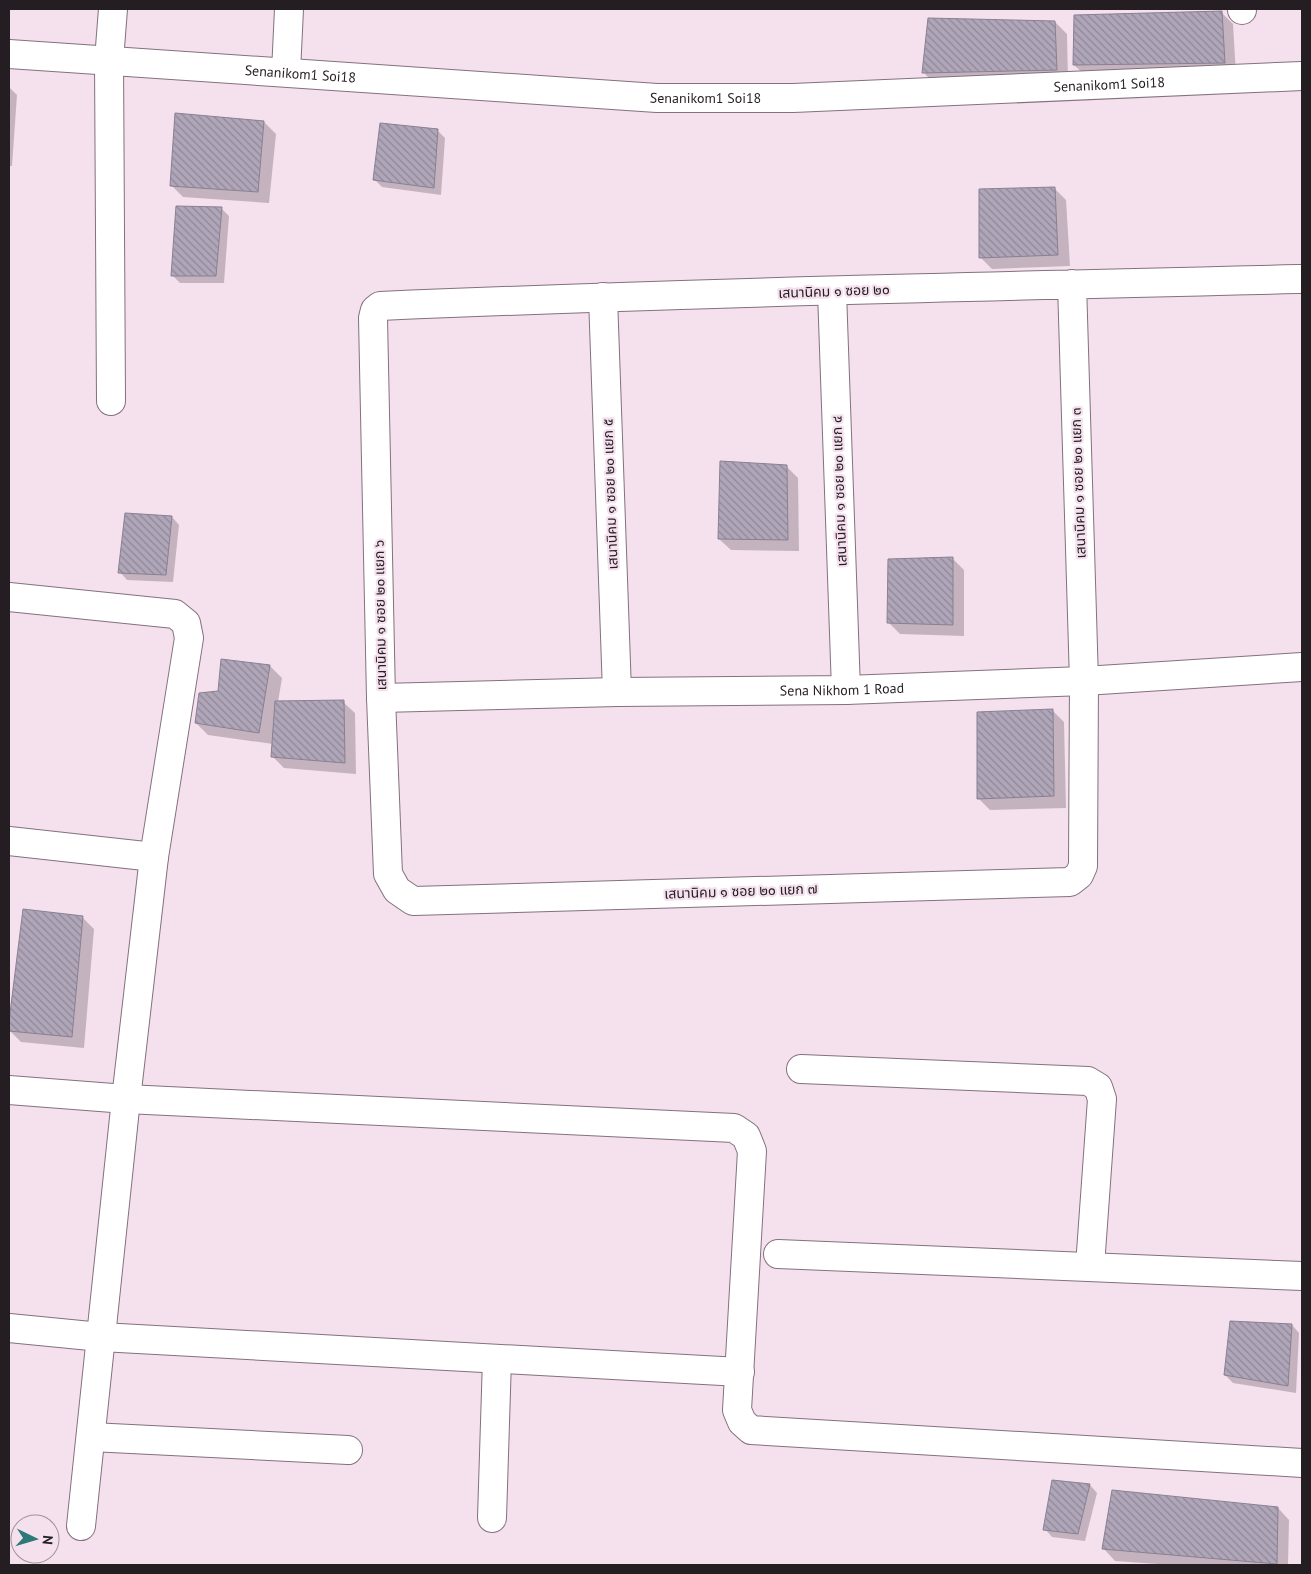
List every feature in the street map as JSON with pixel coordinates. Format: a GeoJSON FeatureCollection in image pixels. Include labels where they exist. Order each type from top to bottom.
{"type":"FeatureCollection","features":[{"type":"Feature","properties":{"kind":"street"},"geometry":{"type":"LineString","coordinates":[[111,401],[109,60],[113,9]]}},
{"type":"Feature","properties":{"kind":"street"},"geometry":{"type":"LineString","coordinates":[[286,72],[289,9]]}},
{"type":"Feature","properties":{"kind":"street","name":"Senanikom1 Soi18"},"geometry":{"type":"LineString","coordinates":[[9,54],[658,98],[793,98],[1302,76]]}},
{"type":"Feature","properties":{"kind":"street"},"geometry":{"type":"LineString","coordinates":[[1302,279],[1302,296]]}},
{"type":"Feature","properties":{"kind":"street","name":"เสนานิคม ๑ ซอย ๒๐"},"geometry":{"type":"LineString","coordinates":[[373,318],[375,310],[380,306],[603,297],[1302,279]]}},
{"type":"Feature","properties":{"kind":"street","name":"เสนานิคม ๑ ซอย ๒๐ แยก ๓"},"geometry":{"type":"LineString","coordinates":[[1070,882],[1079,876],[1082,866],[1084,681],[1072,284]]}},
{"type":"Feature","properties":{"kind":"street","name":"เสนานิคม ๑ ซอย ๒๐ แยก ๔"},"geometry":{"type":"LineString","coordinates":[[832,292],[846,690]]}},
{"type":"Feature","properties":{"kind":"street","name":"เสนานิคม ๑ ซอย ๒๐ แยก ๕"},"geometry":{"type":"LineString","coordinates":[[603,297],[617,692]]}},
{"type":"Feature","properties":{"kind":"street","name":"เสนานิคม ๑ ซอย ๒๐ แยก ๖"},"geometry":{"type":"LineString","coordinates":[[373,318],[381,698],[388,874],[397,890],[413,901]]}},
{"type":"Feature","properties":{"kind":"street"},"geometry":{"type":"LineString","coordinates":[[9,597],[175,614],[186,623],[189,638],[154,857],[126,1099],[81,1526]]}},
{"type":"Feature","properties":{"kind":"street","name":"Sena Nikhom 1 Road"},"geometry":{"type":"LineString","coordinates":[[381,698],[617,692],[846,690],[1084,681],[1302,667]]}},
{"type":"Feature","properties":{"kind":"street"},"geometry":{"type":"LineString","coordinates":[[9,841],[154,857]]}},
{"type":"Feature","properties":{"kind":"street","name":"เสนานิคม ๑ ซอย ๒๐ แยก ๗"},"geometry":{"type":"LineString","coordinates":[[413,901],[1070,882]]}},
{"type":"Feature","properties":{"kind":"street"},"geometry":{"type":"LineString","coordinates":[[800,1069],[1088,1081],[1098,1087],[1102,1099],[1090,1266]]}},
{"type":"Feature","properties":{"kind":"street"},"geometry":{"type":"LineString","coordinates":[[9,1090],[126,1099],[734,1128],[746,1136],[752,1151],[737,1410],[742,1422],[751,1430],[1302,1463]]}},
{"type":"Feature","properties":{"kind":"street"},"geometry":{"type":"LineString","coordinates":[[778,1254],[1302,1276]]}},
{"type":"Feature","properties":{"kind":"street"},"geometry":{"type":"LineString","coordinates":[[9,1328],[101,1337],[740,1372]]}},
{"type":"Feature","properties":{"kind":"street"},"geometry":{"type":"LineString","coordinates":[[492,1518],[498,1359]]}},
{"type":"Feature","properties":{"kind":"street"},"geometry":{"type":"LineString","coordinates":[[90,1437],[348,1450]]}},
{"type":"Feature","properties":{"kind":"building"},"geometry":{"type":"Polygon","coordinates":[[[1222,11],[1225,63],[1073,65],[1074,15],[1222,11]]]}},
{"type":"Feature","properties":{"kind":"building"},"geometry":{"type":"Polygon","coordinates":[[[928,18],[1055,21],[1057,70],[922,73],[928,18]]]}},
{"type":"Feature","properties":{"kind":"building"},"geometry":{"type":"Polygon","coordinates":[[[175,113],[264,121],[258,192],[170,186],[175,113]]]}},
{"type":"Feature","properties":{"kind":"building"},"geometry":{"type":"Polygon","coordinates":[[[380,123],[438,129],[434,188],[373,180],[380,123]]]}},
{"type":"Feature","properties":{"kind":"building"},"geometry":{"type":"Polygon","coordinates":[[[1055,187],[1058,255],[979,258],[979,189],[1055,187]]]}},
{"type":"Feature","properties":{"kind":"building"},"geometry":{"type":"Polygon","coordinates":[[[176,206],[222,207],[216,276],[171,276],[176,206]]]}},
{"type":"Feature","properties":{"kind":"building"},"geometry":{"type":"Polygon","coordinates":[[[720,461],[787,465],[788,540],[718,539],[720,461]]]}},
{"type":"Feature","properties":{"kind":"building"},"geometry":{"type":"Polygon","coordinates":[[[125,513],[172,516],[166,575],[118,573],[125,513]]]}},
{"type":"Feature","properties":{"kind":"building"},"geometry":{"type":"Polygon","coordinates":[[[953,557],[953,625],[887,623],[888,559],[953,557]]]}},
{"type":"Feature","properties":{"kind":"building"},"geometry":{"type":"Polygon","coordinates":[[[221,659],[270,665],[259,733],[195,723],[199,693],[218,691],[221,659]]]}},
{"type":"Feature","properties":{"kind":"building"},"geometry":{"type":"Polygon","coordinates":[[[344,700],[345,763],[271,757],[275,701],[344,700]]]}},
{"type":"Feature","properties":{"kind":"building"},"geometry":{"type":"Polygon","coordinates":[[[1053,709],[1054,796],[977,799],[977,712],[1053,709]]]}},
{"type":"Feature","properties":{"kind":"building"},"geometry":{"type":"Polygon","coordinates":[[[23,909],[83,916],[72,1037],[9,1031],[23,909]]]}},
{"type":"Feature","properties":{"kind":"building"},"geometry":{"type":"Polygon","coordinates":[[[1230,1321],[1292,1324],[1288,1386],[1224,1375],[1230,1321]]]}},
{"type":"Feature","properties":{"kind":"building"},"geometry":{"type":"Polygon","coordinates":[[[1052,1480],[1090,1484],[1078,1534],[1043,1530],[1052,1480]]]}},
{"type":"Feature","properties":{"kind":"building"},"geometry":{"type":"Polygon","coordinates":[[[1112,1490],[1278,1507],[1277,1564],[1102,1549],[1112,1490]]]}}]}
